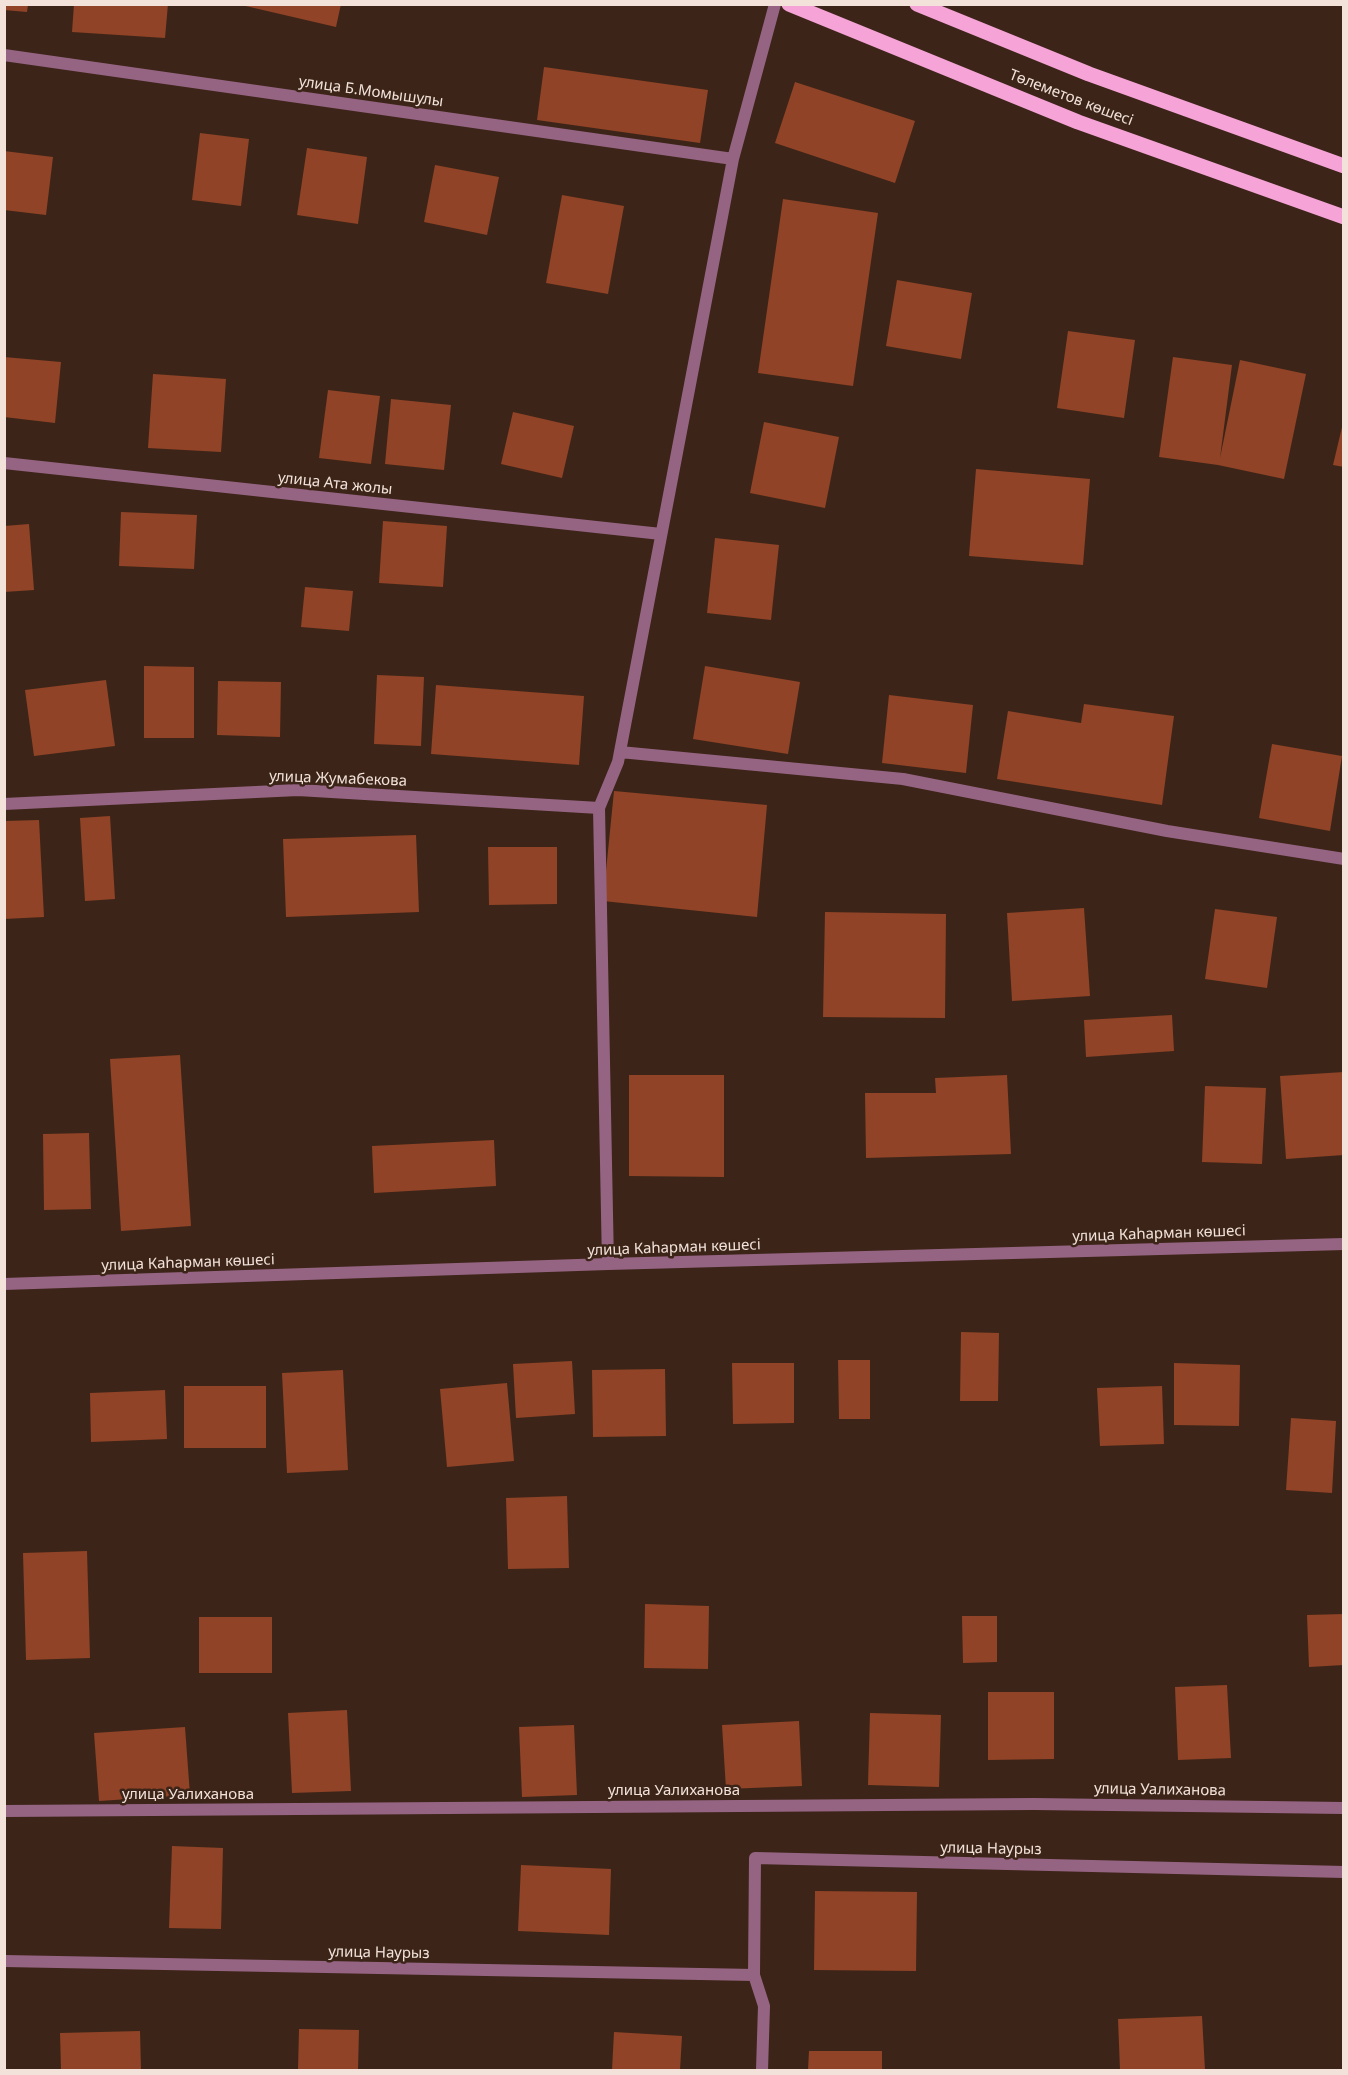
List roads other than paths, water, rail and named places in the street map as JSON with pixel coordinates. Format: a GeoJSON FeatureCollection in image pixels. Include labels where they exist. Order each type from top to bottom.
{"type":"FeatureCollection","features":[{"type":"Feature","properties":{"kind":"main road","name":"Төлеметов көшесі"},"geometry":{"type":"LineString","coordinates":[[789,4],[1078,122],[1344,217]]}},
{"type":"Feature","properties":{"kind":"main road","name":"Төлеметов көшесі"},"geometry":{"type":"LineString","coordinates":[[917,4],[1089,74],[1344,166]]}},
{"type":"Feature","properties":{"kind":"street"},"geometry":{"type":"LineString","coordinates":[[608,1264],[598,808],[618,762],[733,159],[775,4]]}},
{"type":"Feature","properties":{"kind":"street","name":"улица Б.Момышулы"},"geometry":{"type":"LineString","coordinates":[[4,55],[733,159]]}},
{"type":"Feature","properties":{"kind":"street","name":"улица Ата жолы"},"geometry":{"type":"LineString","coordinates":[[4,464],[661,534]]}},
{"type":"Feature","properties":{"kind":"street"},"geometry":{"type":"LineString","coordinates":[[620,752],[903,778],[1167,831],[1344,859]]}},
{"type":"Feature","properties":{"kind":"street","name":"улица Жумабекова"},"geometry":{"type":"LineString","coordinates":[[4,804],[298,790],[598,808]]}},
{"type":"Feature","properties":{"kind":"street","name":"улица Каһарман көшесі"},"geometry":{"type":"LineString","coordinates":[[4,1284],[608,1264],[1344,1244]]}},
{"type":"Feature","properties":{"kind":"street","name":"улица Уалиханова"},"geometry":{"type":"LineString","coordinates":[[4,1811],[1022,1804],[1344,1808]]}},
{"type":"Feature","properties":{"kind":"street","name":"улица Наурыз"},"geometry":{"type":"LineString","coordinates":[[762,2070],[765,2006],[754,1976],[754,1858],[1344,1872]]}},
{"type":"Feature","properties":{"kind":"street","name":"улица Наурыз"},"geometry":{"type":"LineString","coordinates":[[4,1961],[754,1976]]}}]}
